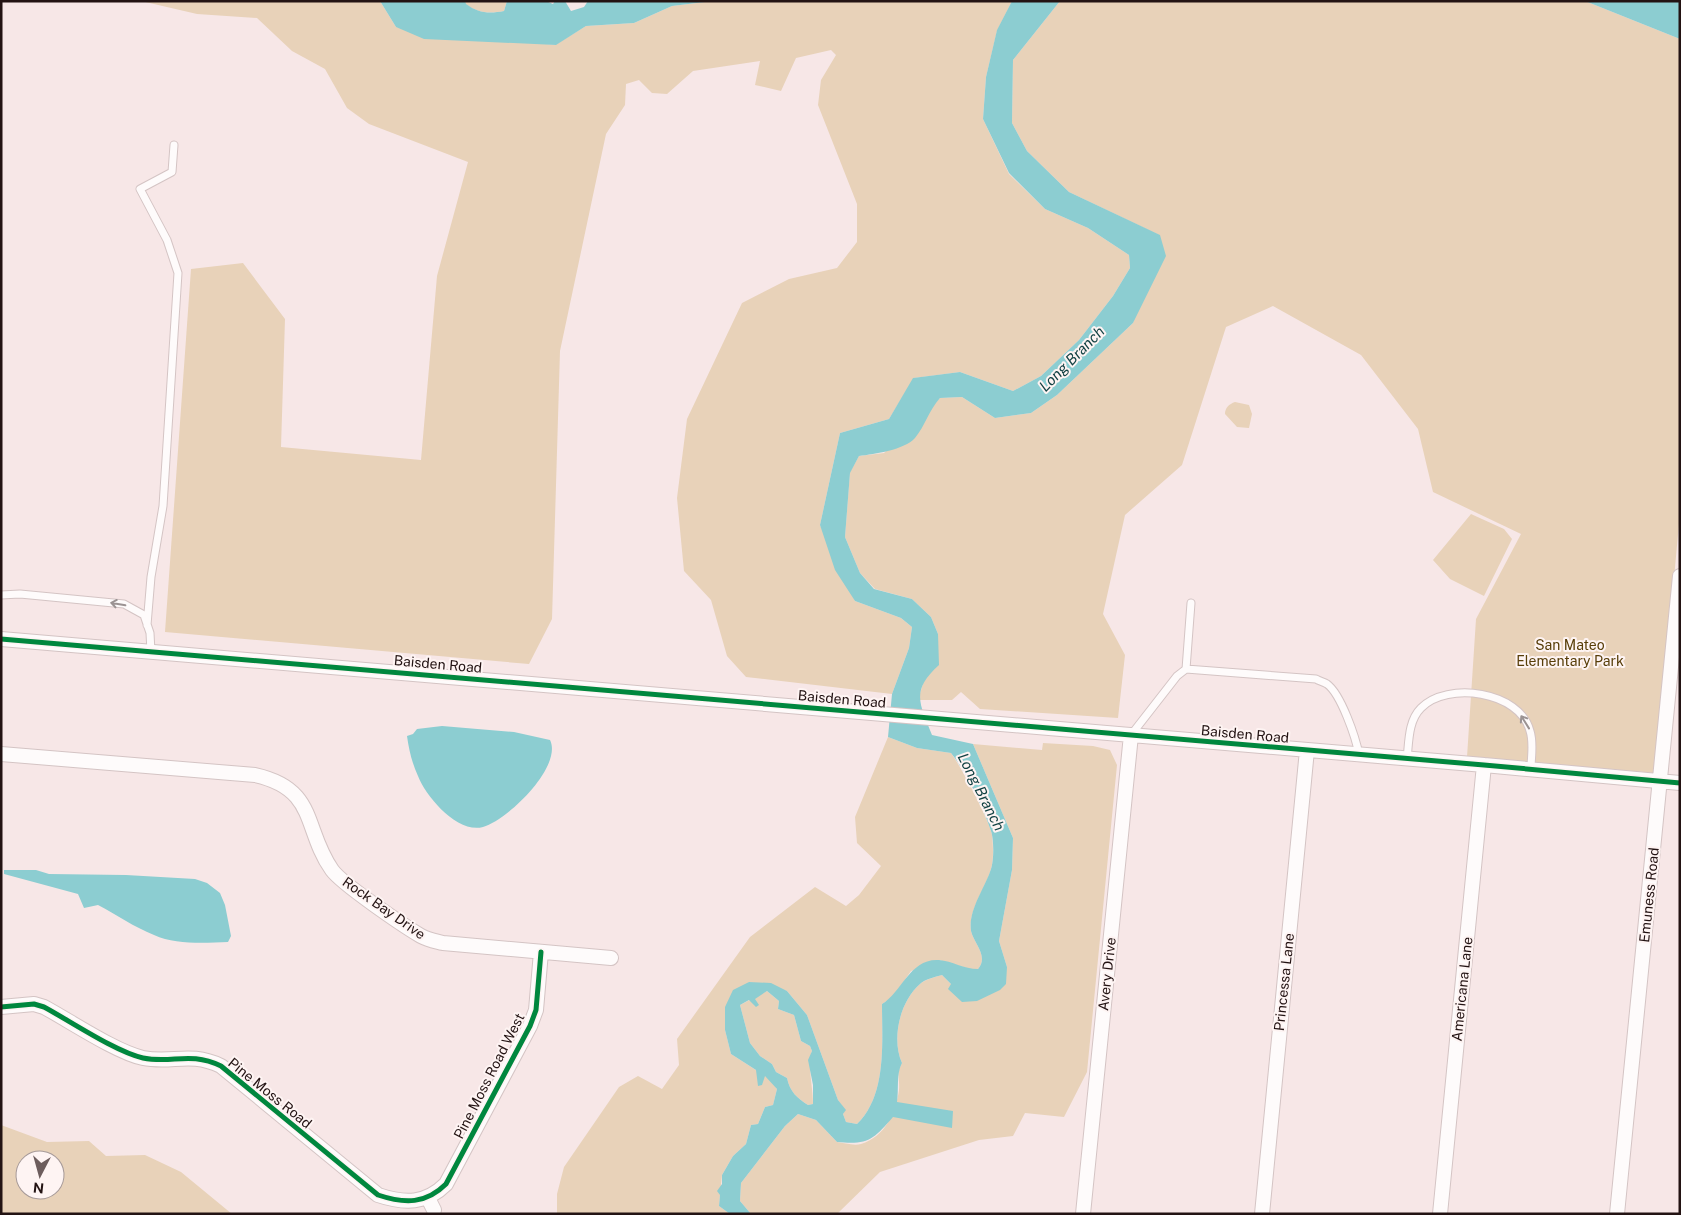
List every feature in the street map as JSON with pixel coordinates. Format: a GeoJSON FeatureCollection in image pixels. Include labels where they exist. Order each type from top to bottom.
{"type":"FeatureCollection","features":[{"type":"Feature","properties":{"kind":"street","name":"Emuness Road"},"geometry":{"type":"LineString","coordinates":[[1618,1214],[1680,576]]}},
{"type":"Feature","properties":{"kind":"street","name":"Baisden Road"},"geometry":{"type":"LineString","coordinates":[[1,639],[1680,783]]}},
{"type":"Feature","properties":{"kind":"street","name":"Avery Drive"},"geometry":{"type":"LineString","coordinates":[[1084,1214],[1131,735]]}},
{"type":"Feature","properties":{"kind":"street","name":"Princessa Lane"},"geometry":{"type":"LineString","coordinates":[[1262,1214],[1307,750]]}},
{"type":"Feature","properties":{"kind":"street","name":"Rock Bay Drive"},"geometry":{"type":"LineString","coordinates":[[1,754],[255,775],[270,779],[286,787],[296,795],[307,811],[332,871],[421,936],[443,943],[611,958]]}},
{"type":"Feature","properties":{"kind":"street","name":"Americana Lane"},"geometry":{"type":"LineString","coordinates":[[1440,1214],[1484,765]]}},
{"type":"Feature","properties":{"kind":"street","name":"Pine Moss Road West"},"geometry":{"type":"LineString","coordinates":[[431,1204],[446,1184],[530,1026],[536,1010],[541,952]]}},
{"type":"Feature","properties":{"kind":"street","name":"Pine Moss Road"},"geometry":{"type":"LineString","coordinates":[[1,1007],[34,1004],[44,1007],[139,1057],[158,1059],[195,1057],[221,1066],[378,1196],[395,1201],[431,1204]]}},
{"type":"Feature","properties":{"kind":"lane"},"geometry":{"type":"LineString","coordinates":[[147,624],[163,506],[178,272],[167,240],[140,189],[172,172],[174,145]]}},
{"type":"Feature","properties":{"kind":"lane"},"geometry":{"type":"LineString","coordinates":[[1,595],[20,594],[124,604],[144,615],[151,652]]}},
{"type":"Feature","properties":{"kind":"lane"},"geometry":{"type":"LineString","coordinates":[[1186,669],[1191,603]]}},
{"type":"Feature","properties":{"kind":"lane"},"geometry":{"type":"LineString","coordinates":[[1131,735],[1177,676],[1186,669],[1316,680],[1327,684],[1344,712],[1356,737],[1359,755]]}},
{"type":"Feature","properties":{"kind":"lane"},"geometry":{"type":"LineString","coordinates":[[1407,759],[1412,724],[1420,709],[1435,698],[1449,693],[1497,697],[1517,708],[1530,730],[1531,769]]}},
{"type":"Feature","properties":{"kind":"green space"},"geometry":{"type":"Polygon","coordinates":[[[141,1],[380,1],[396,27],[555,45],[586,26],[634,23],[672,6],[713,1],[1012,1],[997,31],[986,77],[983,119],[1009,174],[1045,209],[1088,228],[1129,255],[1130,268],[1113,296],[1079,340],[1041,376],[1013,391],[960,372],[914,378],[889,419],[840,433],[820,525],[855,601],[901,618],[912,627],[909,648],[892,694],[746,677],[727,656],[711,600],[684,571],[677,498],[687,419],[742,303],[789,279],[837,268],[857,242],[857,204],[818,105],[821,80],[836,55],[831,50],[796,58],[781,91],[755,85],[760,61],[693,71],[667,94],[652,93],[639,80],[626,84],[625,105],[606,134],[560,351],[552,619],[529,664],[165,632],[191,269],[243,263],[285,319],[281,447],[421,460],[437,276],[468,162],[369,124],[347,108],[325,69],[292,51],[257,18],[197,14],[141,1]]]}},
{"type":"Feature","properties":{"kind":"green space"},"geometry":{"type":"Polygon","coordinates":[[[465,1],[507,1],[504,11],[488,12],[474,9],[465,4],[465,1]]]}},
{"type":"Feature","properties":{"kind":"green space","name":"San Mateo Elementary Park"},"geometry":{"type":"Polygon","coordinates":[[[1060,1],[1585,1],[1680,39],[1680,513],[1656,773],[1467,757],[1476,619],[1521,534],[1433,492],[1418,429],[1361,355],[1273,306],[1226,327],[1182,465],[1125,515],[1103,614],[1125,655],[1118,718],[980,709],[961,692],[952,700],[918,700],[938,634],[931,617],[912,599],[875,589],[860,573],[845,537],[850,472],[859,456],[884,453],[940,398],[962,397],[995,418],[1031,413],[1057,395],[1133,323],[1159,235],[1069,192],[1027,151],[1012,123],[1013,60],[1060,1]]]}},
{"type":"Feature","properties":{"kind":"green space"},"geometry":{"type":"Polygon","coordinates":[[[1235,402],[1249,405],[1252,414],[1249,428],[1237,427],[1225,414],[1228,406],[1235,402]]]}},
{"type":"Feature","properties":{"kind":"green space"},"geometry":{"type":"Polygon","coordinates":[[[1471,514],[1504,529],[1512,539],[1484,596],[1450,579],[1433,560],[1471,514]]]}},
{"type":"Feature","properties":{"kind":"green space"},"geometry":{"type":"Polygon","coordinates":[[[888,737],[917,748],[951,753],[974,793],[990,828],[993,843],[992,865],[972,915],[971,923],[971,931],[982,959],[978,969],[970,969],[939,960],[911,971],[893,997],[882,1004],[882,1051],[878,1084],[867,1112],[857,1124],[846,1122],[843,1114],[845,1110],[838,1100],[807,1015],[787,991],[749,982],[725,1030],[731,1054],[770,1079],[777,1089],[773,1105],[765,1107],[758,1124],[751,1125],[746,1144],[733,1156],[722,1175],[719,1206],[730,1214],[557,1214],[557,1194],[564,1167],[619,1087],[638,1076],[662,1089],[679,1065],[677,1039],[750,937],[815,887],[846,906],[859,895],[881,866],[857,843],[855,817],[888,737]]]}},
{"type":"Feature","properties":{"kind":"green space"},"geometry":{"type":"Polygon","coordinates":[[[1043,743],[1093,746],[1110,750],[1117,765],[1087,1072],[1064,1117],[1025,1113],[1013,1136],[979,1140],[880,1172],[837,1214],[751,1214],[740,1201],[741,1183],[785,1126],[798,1114],[816,1120],[837,1142],[852,1145],[869,1141],[883,1130],[892,1115],[899,1090],[899,1073],[902,1063],[897,1043],[899,1021],[907,1000],[920,984],[928,979],[942,975],[951,984],[1007,967],[999,941],[1012,870],[1013,838],[973,744],[1042,750],[1043,743]]]}},
{"type":"Feature","properties":{"kind":"green space"},"geometry":{"type":"Polygon","coordinates":[[[767,991],[779,1001],[778,1009],[794,1015],[801,1041],[810,1046],[812,1051],[810,1069],[813,1104],[808,1105],[797,1097],[792,1091],[787,1078],[776,1072],[772,1064],[760,1056],[750,1043],[740,1005],[767,991]]]}},
{"type":"Feature","properties":{"kind":"green space"},"geometry":{"type":"Polygon","coordinates":[[[1,1125],[47,1142],[89,1141],[106,1156],[145,1155],[181,1172],[232,1214],[1,1214],[1,1125]]]}},
{"type":"Feature","properties":{"kind":"water"},"geometry":{"type":"Polygon","coordinates":[[[380,1],[465,1],[466,4],[479,11],[493,12],[504,11],[507,1],[546,1],[553,4],[555,1],[565,1],[571,11],[584,7],[588,1],[713,1],[672,6],[634,23],[586,26],[556,45],[424,39],[396,27],[380,1]]]}},
{"type":"Feature","properties":{"kind":"water","name":"Long Branch"},"geometry":{"type":"Polygon","coordinates":[[[1012,1],[1060,1],[1013,60],[1012,123],[1027,151],[1069,192],[1160,235],[1166,256],[1133,323],[1057,395],[1031,413],[995,418],[962,397],[940,398],[915,438],[904,446],[889,451],[859,456],[850,473],[845,537],[860,573],[874,589],[912,599],[931,617],[938,634],[939,665],[924,683],[920,698],[921,706],[932,735],[973,744],[1013,838],[1012,870],[999,941],[1007,967],[1006,984],[1000,990],[977,1001],[962,1002],[948,989],[951,984],[942,975],[922,982],[913,991],[903,1010],[899,1021],[897,1043],[902,1063],[898,1077],[897,1102],[953,1111],[952,1128],[893,1117],[875,1136],[856,1143],[847,1143],[837,1142],[816,1120],[798,1114],[785,1126],[741,1183],[740,1201],[751,1214],[730,1214],[719,1206],[720,1195],[717,1191],[722,1184],[722,1175],[733,1156],[746,1144],[751,1125],[758,1124],[765,1107],[773,1105],[777,1089],[765,1076],[762,1085],[758,1086],[756,1070],[731,1054],[725,1030],[725,1007],[733,990],[749,982],[771,983],[787,991],[807,1015],[838,1100],[846,1110],[843,1114],[846,1122],[857,1124],[867,1112],[878,1084],[882,1051],[882,1004],[889,999],[913,970],[921,964],[939,960],[978,969],[981,964],[980,950],[971,931],[971,923],[974,907],[992,865],[993,839],[988,822],[969,780],[951,753],[917,748],[888,737],[892,694],[909,648],[912,627],[901,618],[855,601],[835,570],[820,525],[840,433],[889,419],[913,378],[960,372],[1013,391],[1041,376],[1079,340],[1113,296],[1130,268],[1129,255],[1088,228],[1045,209],[1009,173],[983,119],[986,77],[997,30],[1012,1]],[[767,991],[755,999],[759,1005],[756,1007],[749,1000],[740,1005],[750,1043],[760,1056],[772,1064],[776,1072],[787,1078],[792,1091],[797,1097],[808,1105],[813,1104],[813,1085],[808,1060],[812,1051],[810,1046],[801,1041],[794,1015],[778,1009],[779,1001],[767,991]]]}},
{"type":"Feature","properties":{"kind":"water"},"geometry":{"type":"Polygon","coordinates":[[[1585,1],[1680,1],[1680,39],[1585,1]]]}},
{"type":"Feature","properties":{"kind":"water"},"geometry":{"type":"Polygon","coordinates":[[[442,726],[514,732],[550,740],[552,751],[549,764],[531,791],[506,814],[483,827],[473,828],[463,825],[444,812],[435,803],[422,785],[412,761],[407,736],[413,734],[417,729],[442,726]]]}},
{"type":"Feature","properties":{"kind":"water"},"geometry":{"type":"Polygon","coordinates":[[[4,870],[36,870],[49,874],[126,875],[195,879],[207,883],[220,893],[225,905],[231,936],[228,942],[210,943],[181,942],[163,938],[139,928],[98,905],[84,908],[78,894],[4,874],[4,870]]]}},
{"type":"Feature","properties":{"kind":"cycle path"},"geometry":{"type":"LineString","coordinates":[[1,639],[1680,783]]}},
{"type":"Feature","properties":{"kind":"cycle path"},"geometry":{"type":"LineString","coordinates":[[1,1007],[34,1004],[44,1007],[107,1043],[143,1058],[163,1060],[200,1059],[221,1066],[378,1195],[406,1201],[423,1199],[446,1184],[530,1026],[536,1010],[541,952]]}}]}
